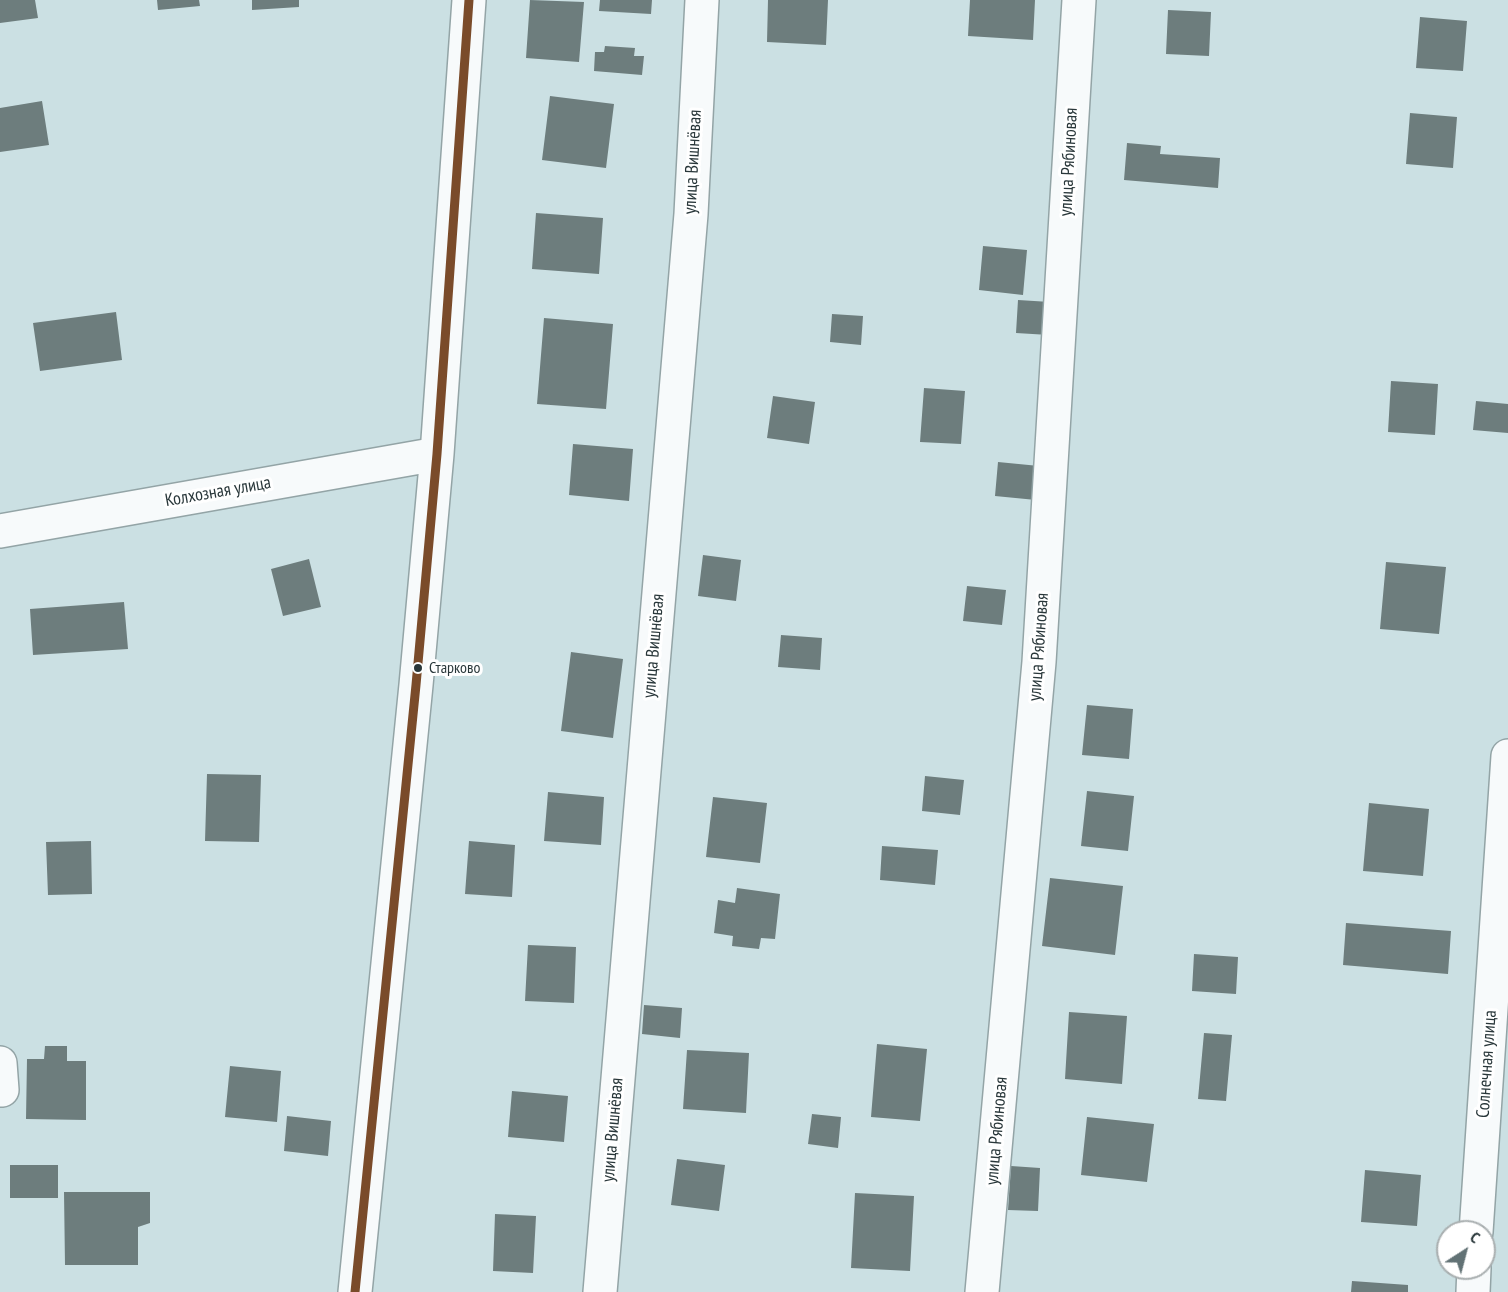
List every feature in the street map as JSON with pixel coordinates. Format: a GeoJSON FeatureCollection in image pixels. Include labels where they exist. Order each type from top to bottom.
{"type":"FeatureCollection","features":[{"type":"Feature","properties":{"kind":"street"},"geometry":{"type":"LineString","coordinates":[[355,1292],[416,685],[436,454],[469,0]]}},
{"type":"Feature","properties":{"kind":"street","name":"улица Вишнёвая"},"geometry":{"type":"LineString","coordinates":[[600,1292],[690,226],[702,0]]}},
{"type":"Feature","properties":{"kind":"street","name":"улица Рябиновая"},"geometry":{"type":"LineString","coordinates":[[982,1292],[1039,662],[1079,0]]}},
{"type":"Feature","properties":{"kind":"street","name":"Колхозная улица"},"geometry":{"type":"LineString","coordinates":[[0,531],[436,454]]}},
{"type":"Feature","properties":{"kind":"street","name":"Солнечная улица"},"geometry":{"type":"LineString","coordinates":[[1477,1220],[1508,756]]}},
{"type":"Feature","properties":{"kind":"building"},"geometry":{"type":"Polygon","coordinates":[[[0,0],[35,0],[38,18],[0,23],[0,0]]]}},
{"type":"Feature","properties":{"kind":"building"},"geometry":{"type":"Polygon","coordinates":[[[157,0],[199,0],[200,6],[158,10],[157,0]]]}},
{"type":"Feature","properties":{"kind":"building"},"geometry":{"type":"Polygon","coordinates":[[[252,0],[299,0],[299,7],[252,10],[252,0]]]}},
{"type":"Feature","properties":{"kind":"building"},"geometry":{"type":"Polygon","coordinates":[[[530,0],[584,2],[579,62],[526,58],[530,0]]]}},
{"type":"Feature","properties":{"kind":"building"},"geometry":{"type":"Polygon","coordinates":[[[600,0],[652,0],[651,14],[599,11],[600,0]]]}},
{"type":"Feature","properties":{"kind":"building"},"geometry":{"type":"Polygon","coordinates":[[[768,0],[828,0],[826,45],[767,42],[768,0]]]}},
{"type":"Feature","properties":{"kind":"building"},"geometry":{"type":"Polygon","coordinates":[[[970,0],[1035,0],[1033,40],[968,36],[970,0]]]}},
{"type":"Feature","properties":{"kind":"building"},"geometry":{"type":"Polygon","coordinates":[[[1168,10],[1211,12],[1209,56],[1166,54],[1168,10]]]}},
{"type":"Feature","properties":{"kind":"building"},"geometry":{"type":"Polygon","coordinates":[[[1420,17],[1467,21],[1463,71],[1416,68],[1420,17]]]}},
{"type":"Feature","properties":{"kind":"building"},"geometry":{"type":"Polygon","coordinates":[[[605,46],[635,48],[634,56],[644,56],[642,75],[594,71],[595,52],[604,52],[605,46]]]}},
{"type":"Feature","properties":{"kind":"building"},"geometry":{"type":"Polygon","coordinates":[[[550,96],[614,104],[606,168],[542,160],[550,96]]]}},
{"type":"Feature","properties":{"kind":"building"},"geometry":{"type":"Polygon","coordinates":[[[42,101],[49,145],[0,152],[0,108],[42,101]]]}},
{"type":"Feature","properties":{"kind":"building"},"geometry":{"type":"Polygon","coordinates":[[[1410,113],[1457,117],[1453,168],[1406,164],[1410,113]]]}},
{"type":"Feature","properties":{"kind":"building"},"geometry":{"type":"Polygon","coordinates":[[[1127,143],[1161,146],[1160,154],[1220,158],[1218,188],[1124,180],[1127,143]]]}},
{"type":"Feature","properties":{"kind":"building"},"geometry":{"type":"Polygon","coordinates":[[[536,213],[603,218],[599,274],[532,269],[536,213]]]}},
{"type":"Feature","properties":{"kind":"building"},"geometry":{"type":"Polygon","coordinates":[[[983,246],[1027,250],[1023,295],[979,290],[983,246]]]}},
{"type":"Feature","properties":{"kind":"building"},"geometry":{"type":"Polygon","coordinates":[[[1018,300],[1050,302],[1049,335],[1016,333],[1018,300]]]}},
{"type":"Feature","properties":{"kind":"building"},"geometry":{"type":"Polygon","coordinates":[[[116,312],[122,360],[40,371],[33,323],[116,312]]]}},
{"type":"Feature","properties":{"kind":"building"},"geometry":{"type":"Polygon","coordinates":[[[832,314],[863,316],[861,345],[830,342],[832,314]]]}},
{"type":"Feature","properties":{"kind":"building"},"geometry":{"type":"Polygon","coordinates":[[[544,318],[613,324],[606,409],[537,404],[544,318]]]}},
{"type":"Feature","properties":{"kind":"building"},"geometry":{"type":"Polygon","coordinates":[[[1391,381],[1438,384],[1435,435],[1388,432],[1391,381]]]}},
{"type":"Feature","properties":{"kind":"building"},"geometry":{"type":"Polygon","coordinates":[[[924,388],[965,391],[961,444],[920,442],[924,388]]]}},
{"type":"Feature","properties":{"kind":"building"},"geometry":{"type":"Polygon","coordinates":[[[773,396],[815,402],[809,444],[767,438],[773,396]]]}},
{"type":"Feature","properties":{"kind":"building"},"geometry":{"type":"Polygon","coordinates":[[[1476,401],[1508,404],[1508,433],[1473,430],[1476,401]]]}},
{"type":"Feature","properties":{"kind":"building"},"geometry":{"type":"Polygon","coordinates":[[[573,444],[633,449],[629,501],[569,495],[573,444]]]}},
{"type":"Feature","properties":{"kind":"building"},"geometry":{"type":"Polygon","coordinates":[[[998,462],[1039,466],[1036,500],[995,496],[998,462]]]}},
{"type":"Feature","properties":{"kind":"building"},"geometry":{"type":"Polygon","coordinates":[[[703,555],[741,560],[736,601],[698,596],[703,555]]]}},
{"type":"Feature","properties":{"kind":"building"},"geometry":{"type":"Polygon","coordinates":[[[309,559],[321,607],[283,616],[271,569],[309,559]]]}},
{"type":"Feature","properties":{"kind":"building"},"geometry":{"type":"Polygon","coordinates":[[[1386,562],[1446,567],[1439,634],[1380,629],[1386,562]]]}},
{"type":"Feature","properties":{"kind":"building"},"geometry":{"type":"Polygon","coordinates":[[[967,586],[1006,590],[1002,625],[963,621],[967,586]]]}},
{"type":"Feature","properties":{"kind":"building"},"geometry":{"type":"Polygon","coordinates":[[[124,602],[128,649],[33,655],[30,609],[124,602]]]}},
{"type":"Feature","properties":{"kind":"building"},"geometry":{"type":"Polygon","coordinates":[[[781,635],[822,638],[820,670],[778,667],[781,635]]]}},
{"type":"Feature","properties":{"kind":"building"},"geometry":{"type":"Polygon","coordinates":[[[571,652],[623,659],[613,738],[561,731],[571,652]]]}},
{"type":"Feature","properties":{"kind":"building"},"geometry":{"type":"Polygon","coordinates":[[[1087,705],[1133,709],[1129,759],[1082,755],[1087,705]]]}},
{"type":"Feature","properties":{"kind":"building"},"geometry":{"type":"Polygon","coordinates":[[[207,774],[261,775],[259,842],[205,841],[207,774]]]}},
{"type":"Feature","properties":{"kind":"building"},"geometry":{"type":"Polygon","coordinates":[[[925,776],[964,780],[960,815],[922,811],[925,776]]]}},
{"type":"Feature","properties":{"kind":"building"},"geometry":{"type":"Polygon","coordinates":[[[1087,791],[1134,796],[1128,851],[1081,846],[1087,791]]]}},
{"type":"Feature","properties":{"kind":"building"},"geometry":{"type":"Polygon","coordinates":[[[548,792],[604,797],[601,845],[544,841],[548,792]]]}},
{"type":"Feature","properties":{"kind":"building"},"geometry":{"type":"Polygon","coordinates":[[[713,797],[767,803],[760,863],[706,857],[713,797]]]}},
{"type":"Feature","properties":{"kind":"building"},"geometry":{"type":"Polygon","coordinates":[[[1369,803],[1429,809],[1423,876],[1363,871],[1369,803]]]}},
{"type":"Feature","properties":{"kind":"building"},"geometry":{"type":"Polygon","coordinates":[[[91,841],[92,894],[48,895],[46,842],[91,841]]]}},
{"type":"Feature","properties":{"kind":"building"},"geometry":{"type":"Polygon","coordinates":[[[469,841],[515,845],[512,897],[465,894],[469,841]]]}},
{"type":"Feature","properties":{"kind":"building"},"geometry":{"type":"Polygon","coordinates":[[[882,846],[938,850],[935,885],[880,880],[882,846]]]}},
{"type":"Feature","properties":{"kind":"building"},"geometry":{"type":"Polygon","coordinates":[[[1050,878],[1123,886],[1115,955],[1042,946],[1050,878]]]}},
{"type":"Feature","properties":{"kind":"building"},"geometry":{"type":"Polygon","coordinates":[[[737,888],[780,894],[775,939],[761,938],[759,949],[732,946],[733,936],[714,933],[718,900],[735,903],[737,888]]]}},
{"type":"Feature","properties":{"kind":"building"},"geometry":{"type":"Polygon","coordinates":[[[1346,923],[1451,931],[1448,974],[1343,965],[1346,923]]]}},
{"type":"Feature","properties":{"kind":"building"},"geometry":{"type":"Polygon","coordinates":[[[528,945],[576,947],[574,1003],[525,1001],[528,945]]]}},
{"type":"Feature","properties":{"kind":"building"},"geometry":{"type":"Polygon","coordinates":[[[1194,954],[1238,957],[1236,994],[1192,991],[1194,954]]]}},
{"type":"Feature","properties":{"kind":"building"},"geometry":{"type":"Polygon","coordinates":[[[644,1005],[682,1008],[680,1038],[642,1034],[644,1005]]]}},
{"type":"Feature","properties":{"kind":"building"},"geometry":{"type":"Polygon","coordinates":[[[1069,1012],[1127,1016],[1122,1084],[1065,1079],[1069,1012]]]}},
{"type":"Feature","properties":{"kind":"building"},"geometry":{"type":"Polygon","coordinates":[[[1204,1033],[1232,1035],[1226,1101],[1198,1099],[1204,1033]]]}},
{"type":"Feature","properties":{"kind":"building"},"geometry":{"type":"Polygon","coordinates":[[[877,1044],[927,1049],[920,1121],[871,1117],[877,1044]]]}},
{"type":"Feature","properties":{"kind":"building"},"geometry":{"type":"Polygon","coordinates":[[[45,1046],[67,1046],[67,1061],[86,1061],[86,1120],[26,1119],[27,1059],[44,1059],[45,1046]]]}},
{"type":"Feature","properties":{"kind":"building"},"geometry":{"type":"Polygon","coordinates":[[[687,1050],[749,1053],[746,1113],[683,1109],[687,1050]]]}},
{"type":"Feature","properties":{"kind":"building"},"geometry":{"type":"Polygon","coordinates":[[[230,1066],[281,1071],[277,1122],[225,1117],[230,1066]]]}},
{"type":"Feature","properties":{"kind":"building"},"geometry":{"type":"Polygon","coordinates":[[[512,1091],[568,1096],[564,1142],[508,1137],[512,1091]]]}},
{"type":"Feature","properties":{"kind":"building"},"geometry":{"type":"Polygon","coordinates":[[[812,1114],[841,1117],[838,1148],[808,1144],[812,1114]]]}},
{"type":"Feature","properties":{"kind":"building"},"geometry":{"type":"Polygon","coordinates":[[[287,1116],[331,1121],[328,1156],[284,1151],[287,1116]]]}},
{"type":"Feature","properties":{"kind":"building"},"geometry":{"type":"Polygon","coordinates":[[[1087,1117],[1154,1124],[1147,1182],[1081,1175],[1087,1117]]]}},
{"type":"Feature","properties":{"kind":"building"},"geometry":{"type":"Polygon","coordinates":[[[677,1159],[725,1165],[719,1211],[671,1205],[677,1159]]]}},
{"type":"Feature","properties":{"kind":"building"},"geometry":{"type":"Polygon","coordinates":[[[10,1165],[58,1165],[58,1198],[10,1198],[10,1165]]]}},
{"type":"Feature","properties":{"kind":"building"},"geometry":{"type":"Polygon","coordinates":[[[1011,1166],[1040,1168],[1038,1211],[1008,1210],[1011,1166]]]}},
{"type":"Feature","properties":{"kind":"building"},"geometry":{"type":"Polygon","coordinates":[[[1365,1170],[1421,1175],[1417,1226],[1361,1222],[1365,1170]]]}},
{"type":"Feature","properties":{"kind":"building"},"geometry":{"type":"Polygon","coordinates":[[[64,1192],[150,1192],[150,1223],[138,1227],[138,1265],[65,1265],[64,1192]]]}},
{"type":"Feature","properties":{"kind":"building"},"geometry":{"type":"Polygon","coordinates":[[[855,1193],[914,1196],[910,1271],[851,1268],[855,1193]]]}},
{"type":"Feature","properties":{"kind":"building"},"geometry":{"type":"Polygon","coordinates":[[[495,1214],[536,1216],[533,1273],[493,1271],[495,1214]]]}},
{"type":"Feature","properties":{"kind":"building"},"geometry":{"type":"Polygon","coordinates":[[[1352,1281],[1408,1285],[1408,1292],[1351,1292],[1352,1281]]]}},
{"type":"Feature","properties":{"kind":"transit line"},"geometry":{"type":"LineString","coordinates":[[355,1292],[437,454],[469,0]]}},
{"type":"Feature","properties":{"kind":"place","name":"Старково"},"geometry":{"type":"Point","coordinates":[418,668]}}]}
